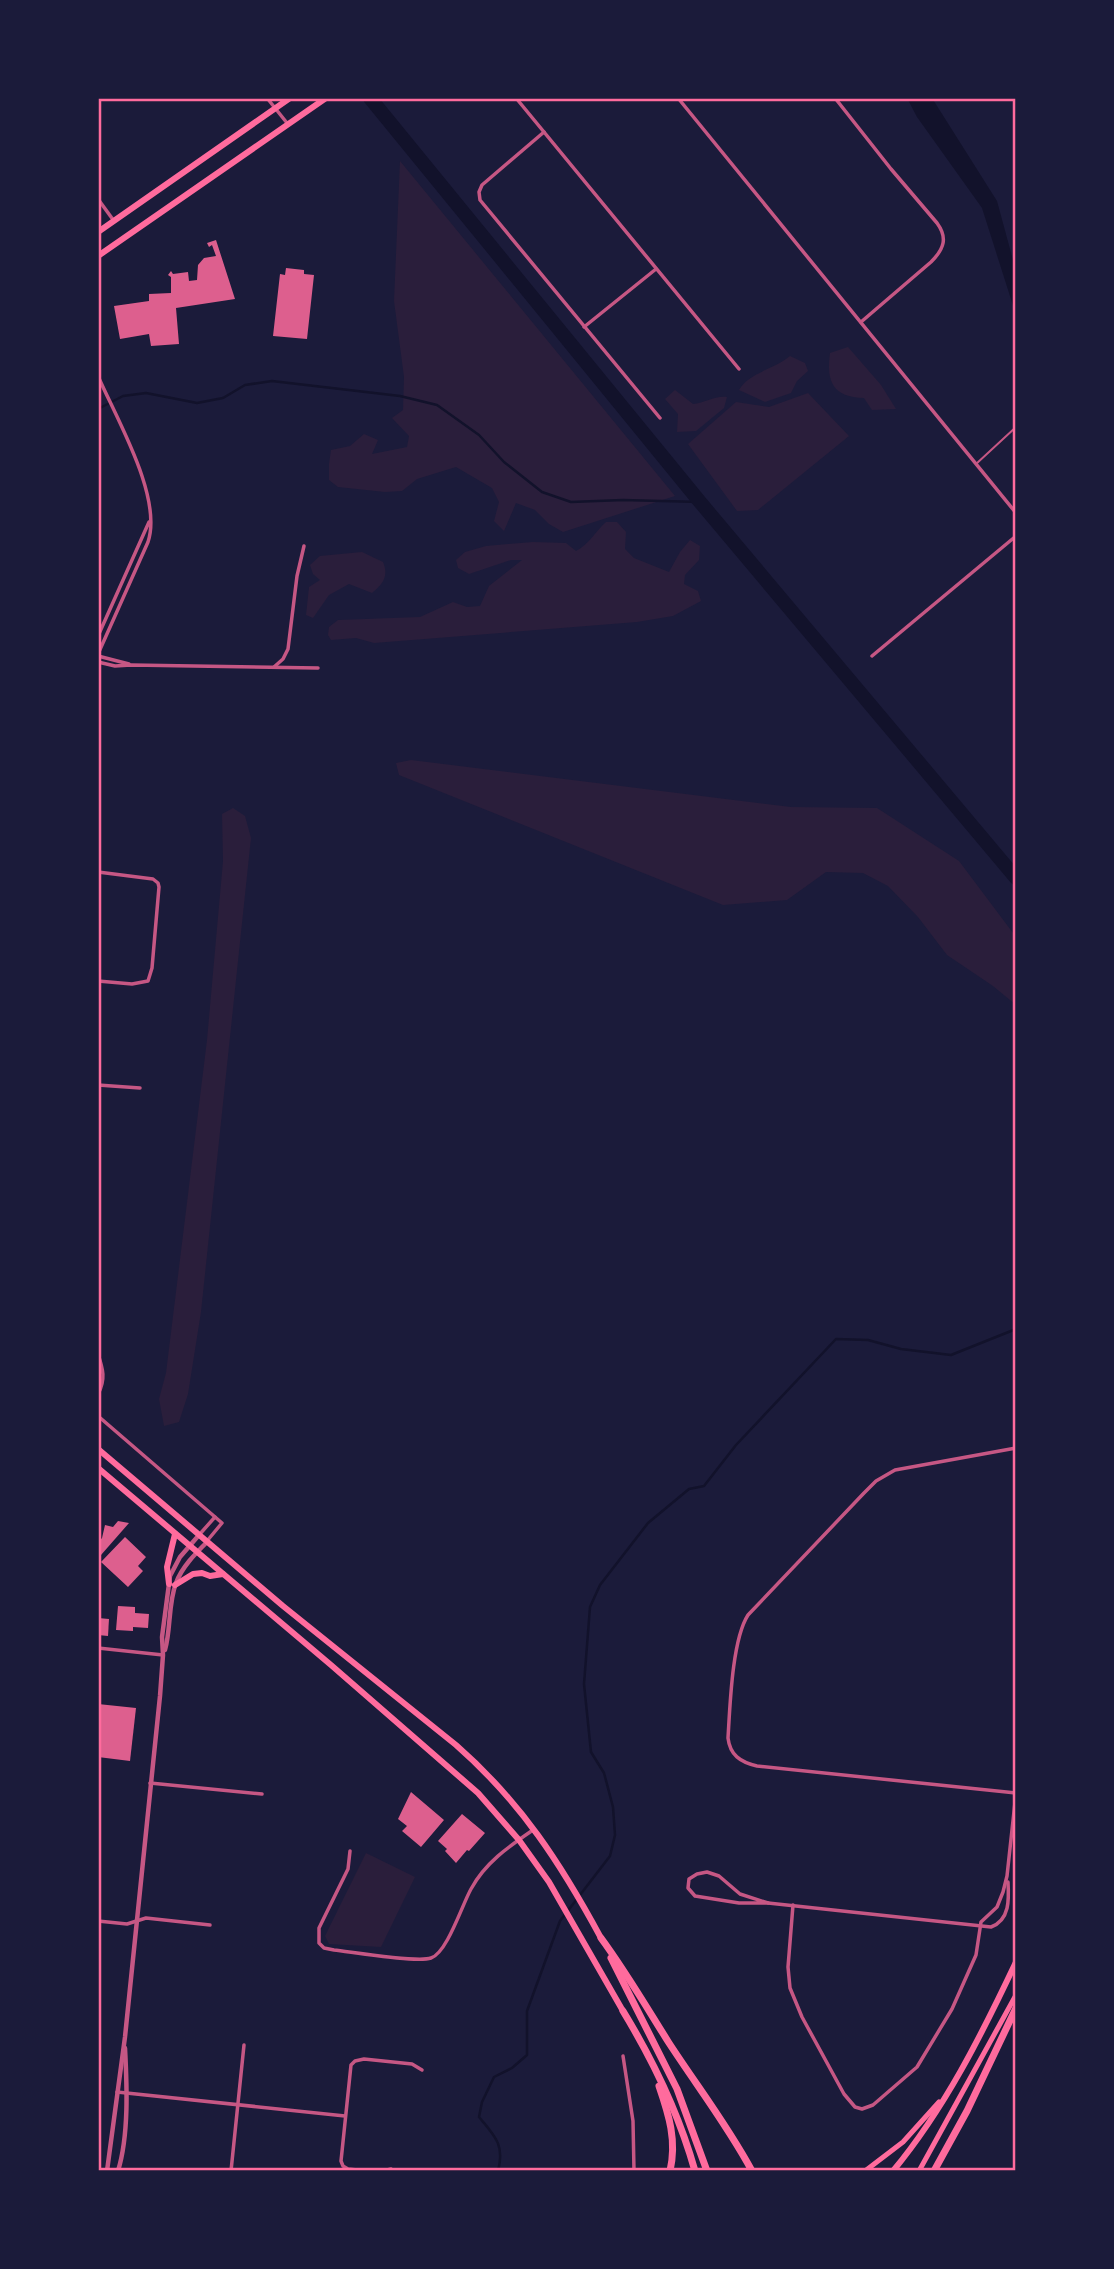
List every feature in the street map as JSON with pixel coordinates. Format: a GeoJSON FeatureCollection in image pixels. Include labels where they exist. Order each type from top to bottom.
{"type":"FeatureCollection","features":[{"type":"Feature","properties":{"kind":"highway"},"geometry":{"type":"LineString","coordinates":[[601,1938],[627,1973],[753,2171]]}},
{"type":"Feature","properties":{"kind":"highway"},"geometry":{"type":"LineString","coordinates":[[601,1938],[670,2074],[688,2115],[707,2171]]}},
{"type":"Feature","properties":{"kind":"highway"},"geometry":{"type":"LineString","coordinates":[[934,2171],[967,2111],[1016,2008]]}},
{"type":"Feature","properties":{"kind":"highway"},"geometry":{"type":"LineString","coordinates":[[623,2011],[652,2061],[672,2105],[695,2171]]}},
{"type":"Feature","properties":{"kind":"highway"},"geometry":{"type":"LineString","coordinates":[[652,2061],[672,2128],[673,2152],[670,2171]]}},
{"type":"Feature","properties":{"kind":"main road"},"geometry":{"type":"LineString","coordinates":[[98,232],[290,98]]}},
{"type":"Feature","properties":{"kind":"main road"},"geometry":{"type":"LineString","coordinates":[[98,256],[326,98]]}},
{"type":"Feature","properties":{"kind":"main road"},"geometry":{"type":"LineString","coordinates":[[98,1449],[206,1542],[456,1745],[497,1785],[535,1829],[567,1875],[601,1938]]}},
{"type":"Feature","properties":{"kind":"main road"},"geometry":{"type":"LineString","coordinates":[[98,1468],[464,1780],[519,1840],[557,1895],[623,2011]]}},
{"type":"Feature","properties":{"kind":"main road"},"geometry":{"type":"LineString","coordinates":[[176,1534],[167,1567],[172,1585],[193,1574],[223,1574]]}},
{"type":"Feature","properties":{"kind":"main road"},"geometry":{"type":"LineString","coordinates":[[893,2171],[934,2117],[977,2043],[1016,1962]]}},
{"type":"Feature","properties":{"kind":"main road"},"geometry":{"type":"LineString","coordinates":[[919,2171],[1016,1995]]}},
{"type":"Feature","properties":{"kind":"main road"},"geometry":{"type":"LineString","coordinates":[[865,2171],[903,2142],[950,2089]]}},
{"type":"Feature","properties":{"kind":"street"},"geometry":{"type":"LineString","coordinates":[[267,98],[289,125]]}},
{"type":"Feature","properties":{"kind":"street"},"geometry":{"type":"LineString","coordinates":[[516,98],[739,369]]}},
{"type":"Feature","properties":{"kind":"street"},"geometry":{"type":"LineString","coordinates":[[678,98],[1016,513]]}},
{"type":"Feature","properties":{"kind":"street"},"geometry":{"type":"LineString","coordinates":[[835,98],[941,228],[945,241],[939,254],[861,321]]}},
{"type":"Feature","properties":{"kind":"street"},"geometry":{"type":"LineString","coordinates":[[544,132],[482,185],[479,192],[482,203],[660,418]]}},
{"type":"Feature","properties":{"kind":"street"},"geometry":{"type":"LineString","coordinates":[[98,199],[114,221]]}},
{"type":"Feature","properties":{"kind":"street"},"geometry":{"type":"LineString","coordinates":[[584,327],[657,268]]}},
{"type":"Feature","properties":{"kind":"street"},"geometry":{"type":"LineString","coordinates":[[98,376],[147,491],[151,508],[148,542],[98,655],[131,665]]}},
{"type":"Feature","properties":{"kind":"street"},"geometry":{"type":"LineString","coordinates":[[98,636],[150,520]]}},
{"type":"Feature","properties":{"kind":"street"},"geometry":{"type":"LineString","coordinates":[[872,656],[1016,536]]}},
{"type":"Feature","properties":{"kind":"street"},"geometry":{"type":"LineString","coordinates":[[273,668],[283,659],[288,649],[297,576],[304,546]]}},
{"type":"Feature","properties":{"kind":"street"},"geometry":{"type":"LineString","coordinates":[[98,662],[115,666],[318,668]]}},
{"type":"Feature","properties":{"kind":"street"},"geometry":{"type":"LineString","coordinates":[[98,873],[153,879],[159,887],[152,968],[148,981],[132,984],[98,981]]}},
{"type":"Feature","properties":{"kind":"street"},"geometry":{"type":"LineString","coordinates":[[98,1084],[140,1088]]}},
{"type":"Feature","properties":{"kind":"street"},"geometry":{"type":"LineString","coordinates":[[98,1354],[104,1377],[98,1394]]}},
{"type":"Feature","properties":{"kind":"street"},"geometry":{"type":"LineString","coordinates":[[98,1416],[222,1523],[172,1585]]}},
{"type":"Feature","properties":{"kind":"street"},"geometry":{"type":"LineString","coordinates":[[768,1903],[740,1894],[721,1877],[711,1873],[697,1874],[690,1878],[688,1883],[691,1894],[702,1899],[793,1905],[994,1926],[1004,1917],[1008,1899],[1007,1877],[1016,1793],[757,1766],[741,1761],[734,1755],[729,1738],[737,1645],[743,1624],[748,1615],[864,1493],[876,1481],[894,1471],[1016,1448]]}},
{"type":"Feature","properties":{"kind":"street"},"geometry":{"type":"LineString","coordinates":[[107,2171],[125,2037],[163,1655],[169,1637],[173,1567],[215,1517]]}},
{"type":"Feature","properties":{"kind":"street"},"geometry":{"type":"LineString","coordinates":[[98,1648],[163,1655]]}},
{"type":"Feature","properties":{"kind":"street"},"geometry":{"type":"LineString","coordinates":[[150,1783],[262,1794]]}},
{"type":"Feature","properties":{"kind":"street"},"geometry":{"type":"LineString","coordinates":[[350,1851],[348,1869],[320,1928],[318,1942],[324,1948],[334,1950],[424,1960],[439,1953],[471,1888],[486,1868],[502,1851],[535,1829]]}},
{"type":"Feature","properties":{"kind":"street"},"geometry":{"type":"LineString","coordinates":[[793,1905],[788,1967],[790,1988],[802,2017],[844,2094],[853,2106],[859,2109],[873,2105],[917,2067],[942,2028],[976,1955],[982,1921],[998,1905],[1007,1877]]}},
{"type":"Feature","properties":{"kind":"street"},"geometry":{"type":"LineString","coordinates":[[98,1921],[127,1924],[146,1918],[210,1925]]}},
{"type":"Feature","properties":{"kind":"street"},"geometry":{"type":"LineString","coordinates":[[118,2171],[128,2094],[125,2037]]}},
{"type":"Feature","properties":{"kind":"street"},"geometry":{"type":"LineString","coordinates":[[231,2171],[244,2045]]}},
{"type":"Feature","properties":{"kind":"street"},"geometry":{"type":"LineString","coordinates":[[623,2056],[631,2106],[635,2171]]}},
{"type":"Feature","properties":{"kind":"street"},"geometry":{"type":"LineString","coordinates":[[367,2171],[343,2166],[341,2155],[350,2069],[355,2061],[364,2059],[412,2064],[422,2070]]}},
{"type":"Feature","properties":{"kind":"street"},"geometry":{"type":"LineString","coordinates":[[117,2092],[345,2116]]}},
{"type":"Feature","properties":{"kind":"street"},"geometry":{"type":"LineString","coordinates":[[383,2171],[391,2169]]}},
{"type":"Feature","properties":{"kind":"lane"},"geometry":{"type":"LineString","coordinates":[[976,464],[1016,427]]}},
{"type":"Feature","properties":{"kind":"shaded area"},"geometry":{"type":"Polygon","coordinates":[[[907,98],[932,98],[997,201],[1016,271],[1016,315],[982,208],[917,117],[907,98]]]}},
{"type":"Feature","properties":{"kind":"shaded area"},"geometry":{"type":"Polygon","coordinates":[[[400,161],[675,496],[563,532],[549,524],[535,510],[516,503],[504,531],[494,521],[499,502],[492,488],[456,467],[417,479],[402,491],[338,487],[329,480],[331,450],[350,446],[364,434],[378,440],[372,454],[407,447],[409,436],[392,418],[403,410],[404,377],[394,301],[400,161]]]}},
{"type":"Feature","properties":{"kind":"shaded area"},"geometry":{"type":"Polygon","coordinates":[[[848,347],[881,385],[896,409],[872,410],[864,398],[845,395],[834,386],[829,372],[830,353],[848,347]]]}},
{"type":"Feature","properties":{"kind":"shaded area"},"geometry":{"type":"Polygon","coordinates":[[[790,356],[805,363],[808,371],[797,381],[791,393],[765,402],[739,390],[755,375],[790,356]]]}},
{"type":"Feature","properties":{"kind":"shaded area"},"geometry":{"type":"Polygon","coordinates":[[[675,390],[693,404],[727,397],[724,408],[696,431],[677,432],[678,414],[665,399],[675,390]]]}},
{"type":"Feature","properties":{"kind":"shaded area"},"geometry":{"type":"Polygon","coordinates":[[[808,393],[849,436],[758,510],[737,511],[688,444],[736,402],[769,407],[808,393]]]}},
{"type":"Feature","properties":{"kind":"shaded area"},"geometry":{"type":"Polygon","coordinates":[[[606,522],[617,522],[626,532],[625,549],[634,558],[669,572],[690,540],[700,546],[699,560],[685,575],[684,584],[698,591],[701,601],[673,616],[637,622],[374,643],[356,638],[331,640],[328,635],[329,627],[338,620],[420,617],[453,602],[467,607],[480,606],[489,586],[522,560],[511,560],[469,574],[458,568],[456,560],[465,552],[486,546],[533,542],[566,543],[576,551],[606,522]]]}},
{"type":"Feature","properties":{"kind":"shaded area"},"geometry":{"type":"Polygon","coordinates":[[[362,552],[383,562],[385,576],[379,586],[372,593],[349,584],[329,595],[313,618],[306,615],[309,587],[320,580],[313,574],[310,565],[320,556],[362,552]]]}},
{"type":"Feature","properties":{"kind":"shaded area"},"geometry":{"type":"Polygon","coordinates":[[[411,760],[791,807],[877,808],[959,861],[1016,937],[1016,1005],[947,955],[918,917],[888,886],[863,873],[826,872],[787,900],[723,905],[399,775],[396,763],[411,760]]]}},
{"type":"Feature","properties":{"kind":"shaded area"},"geometry":{"type":"Polygon","coordinates":[[[233,808],[245,816],[251,838],[201,1312],[188,1394],[179,1422],[164,1426],[159,1399],[166,1373],[207,1040],[223,861],[222,814],[233,808]]]}},
{"type":"Feature","properties":{"kind":"shaded area"},"geometry":{"type":"Polygon","coordinates":[[[366,1853],[415,1877],[381,1947],[329,1944],[325,1936],[366,1853]]]}},
{"type":"Feature","properties":{"kind":"building"},"geometry":{"type":"Polygon","coordinates":[[[216,240],[235,299],[176,308],[179,344],[151,346],[149,334],[120,339],[114,306],[149,301],[149,294],[171,293],[171,277],[168,275],[171,271],[173,274],[188,272],[189,281],[197,280],[198,265],[204,258],[216,256],[212,245],[209,247],[207,243],[216,240]]]}},
{"type":"Feature","properties":{"kind":"building"},"geometry":{"type":"Polygon","coordinates":[[[286,268],[304,270],[304,274],[314,275],[307,339],[273,336],[280,274],[285,275],[286,268]]]}},
{"type":"Feature","properties":{"kind":"building"},"geometry":{"type":"Polygon","coordinates":[[[118,1521],[129,1523],[101,1555],[98,1552],[98,1543],[105,1525],[113,1527],[118,1521]]]}},
{"type":"Feature","properties":{"kind":"building"},"geometry":{"type":"Polygon","coordinates":[[[125,1537],[146,1557],[138,1566],[143,1571],[128,1587],[101,1562],[125,1537]]]}},
{"type":"Feature","properties":{"kind":"building"},"geometry":{"type":"Polygon","coordinates":[[[118,1606],[135,1607],[135,1613],[149,1614],[148,1628],[116,1630],[118,1606]]]}},
{"type":"Feature","properties":{"kind":"building"},"geometry":{"type":"Polygon","coordinates":[[[98,1618],[109,1619],[108,1636],[98,1635],[98,1618]]]}},
{"type":"Feature","properties":{"kind":"building"},"geometry":{"type":"Polygon","coordinates":[[[98,1704],[136,1708],[130,1761],[98,1757],[98,1704]]]}},
{"type":"Feature","properties":{"kind":"building"},"geometry":{"type":"Polygon","coordinates":[[[411,1792],[444,1820],[421,1847],[402,1831],[407,1826],[398,1819],[411,1792]]]}},
{"type":"Feature","properties":{"kind":"building"},"geometry":{"type":"Polygon","coordinates":[[[462,1814],[485,1833],[456,1863],[438,1841],[462,1814]]]}},
{"type":"Feature","properties":{"kind":"waterway"},"geometry":{"type":"LineString","coordinates":[[370,98],[700,502],[1016,878]]}},
{"type":"Feature","properties":{"kind":"waterway"},"geometry":{"type":"LineString","coordinates":[[98,409],[123,396],[146,393],[197,403],[223,398],[245,385],[272,381],[400,396],[437,405],[479,435],[504,462],[542,492],[571,502],[700,502]]}},
{"type":"Feature","properties":{"kind":"waterway"},"geometry":{"type":"LineString","coordinates":[[498,2171],[499,2147],[479,2117],[482,2102],[494,2077],[512,2068],[527,2055],[527,2011],[560,1921],[610,1856],[615,1835],[613,1807],[604,1773],[591,1752],[584,1684],[590,1607],[600,1585],[648,1523],[689,1489],[704,1486],[736,1445],[836,1339],[868,1340],[901,1349],[951,1355],[1016,1329]]}}]}
